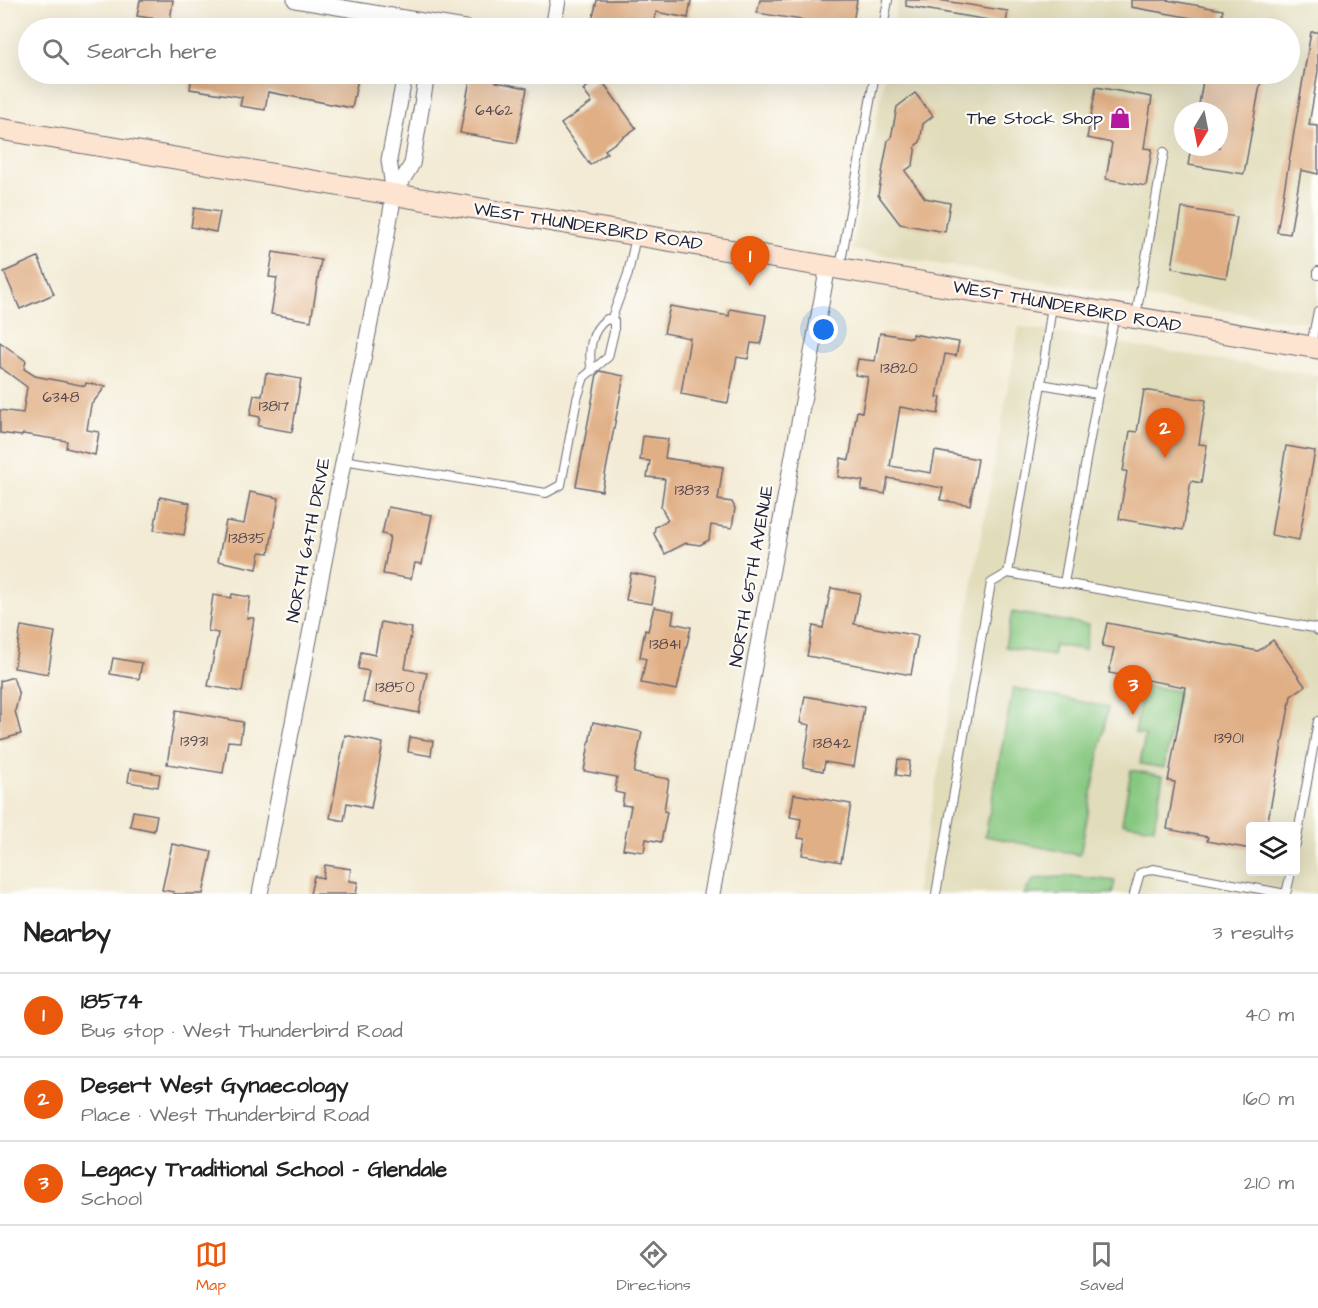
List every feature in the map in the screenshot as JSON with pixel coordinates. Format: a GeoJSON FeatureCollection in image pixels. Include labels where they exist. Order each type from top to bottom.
{"type":"FeatureCollection","features":[{"type":"Feature","properties":{"kind":"main road","name":"WEST THUNDERBIRD ROAD"},"geometry":{"type":"LineString","coordinates":[[0,129],[1315,347]]}},
{"type":"Feature","properties":{"kind":"street"},"geometry":{"type":"LineString","coordinates":[[295,0],[384,18]]}},
{"type":"Feature","properties":{"kind":"street"},"geometry":{"type":"LineString","coordinates":[[555,18],[558,0]]}},
{"type":"Feature","properties":{"kind":"street","name":"NORTH 64TH DRIVE"},"geometry":{"type":"LineString","coordinates":[[260,894],[394,194],[389,160],[403,84]]}},
{"type":"Feature","properties":{"kind":"street","name":"NORTH 64TH DRIVE"},"geometry":{"type":"LineString","coordinates":[[394,194],[412,164],[425,84]]}},
{"type":"Feature","properties":{"kind":"street"},"geometry":{"type":"LineString","coordinates":[[401,92],[423,96]]}},
{"type":"Feature","properties":{"kind":"street","name":"NORTH 65TH AVENUE"},"geometry":{"type":"LineString","coordinates":[[712,894],[834,267]]}},
{"type":"Feature","properties":{"kind":"lane"},"geometry":{"type":"LineString","coordinates":[[885,18],[888,0]]}},
{"type":"Feature","properties":{"kind":"lane"},"geometry":{"type":"LineString","coordinates":[[834,267],[873,84]]}},
{"type":"Feature","properties":{"kind":"lane"},"geometry":{"type":"LineString","coordinates":[[1064,582],[1098,394],[1125,316],[1164,152]]}},
{"type":"Feature","properties":{"kind":"lane"},"geometry":{"type":"LineString","coordinates":[[611,320],[628,274],[636,234]]}},
{"type":"Feature","properties":{"kind":"lane"},"geometry":{"type":"LineString","coordinates":[[1008,573],[1041,384],[1052,303]]}},
{"type":"Feature","properties":{"kind":"lane"},"geometry":{"type":"LineString","coordinates":[[1315,347],[1318,311]]}},
{"type":"Feature","properties":{"kind":"lane"},"geometry":{"type":"LineString","coordinates":[[592,371],[589,356],[591,343],[601,323],[607,319],[611,320]]}},
{"type":"Feature","properties":{"kind":"lane"},"geometry":{"type":"LineString","coordinates":[[343,460],[546,493],[561,485],[577,399],[585,377],[608,357],[614,332],[614,321],[611,320]]}},
{"type":"Feature","properties":{"kind":"lane"},"geometry":{"type":"LineString","coordinates":[[1041,384],[1098,394]]}},
{"type":"Feature","properties":{"kind":"lane"},"geometry":{"type":"LineString","coordinates":[[936,894],[991,583],[1008,573],[1314,628],[1318,632]]}},
{"type":"Feature","properties":{"kind":"lane"},"geometry":{"type":"LineString","coordinates":[[1300,822],[1318,721]]}},
{"type":"Feature","properties":{"kind":"lane"},"geometry":{"type":"LineString","coordinates":[[1134,894],[1140,873],[1153,869],[1286,894],[1290,876]]}},
{"type":"Feature","properties":{"kind":"shaded area"},"geometry":{"type":"Polygon","coordinates":[[[898,0],[1318,0],[1318,321],[1282,320],[852,250],[883,84],[1300,84],[1300,18],[895,18],[898,0]]]}},
{"type":"Feature","properties":{"kind":"shaded area"},"geometry":{"type":"Polygon","coordinates":[[[1019,327],[1318,376],[1318,894],[916,894],[1019,327]]]}},
{"type":"Feature","properties":{"kind":"green space"},"geometry":{"type":"Polygon","coordinates":[[[1012,612],[1089,625],[1085,650],[1055,645],[1053,656],[1005,647],[1012,612]]]}},
{"type":"Feature","properties":{"kind":"green space"},"geometry":{"type":"Polygon","coordinates":[[[1143,685],[1178,691],[1164,768],[1140,764],[1145,735],[1135,733],[1143,685]]]}},
{"type":"Feature","properties":{"kind":"green space"},"geometry":{"type":"Polygon","coordinates":[[[1013,688],[1108,707],[1080,855],[985,836],[1013,688]]]}},
{"type":"Feature","properties":{"kind":"green space"},"geometry":{"type":"Polygon","coordinates":[[[1131,770],[1163,776],[1154,828],[1122,823],[1131,770]]]}},
{"type":"Feature","properties":{"kind":"green space"},"geometry":{"type":"Polygon","coordinates":[[[1071,876],[1115,881],[1112,894],[1024,894],[1034,879],[1071,876]]]}},
{"type":"Feature","properties":{"kind":"building"},"geometry":{"type":"Polygon","coordinates":[[[140,0],[173,0],[170,18],[137,16],[140,0]]]}},
{"type":"Feature","properties":{"kind":"building"},"geometry":{"type":"Polygon","coordinates":[[[597,0],[691,0],[688,18],[656,12],[654,18],[593,18],[597,0]]]}},
{"type":"Feature","properties":{"kind":"building"},"geometry":{"type":"Polygon","coordinates":[[[760,0],[857,0],[854,18],[789,18],[757,13],[760,0]]]}},
{"type":"Feature","properties":{"kind":"building"},"geometry":{"type":"Polygon","coordinates":[[[906,0],[938,0],[1008,11],[1007,18],[977,18],[906,6],[906,0]]]}},
{"type":"Feature","properties":{"kind":"building"},"geometry":{"type":"Polygon","coordinates":[[[1131,0],[1167,0],[1223,10],[1221,18],[1192,18],[1131,7],[1131,0]]]}},
{"type":"Feature","properties":{"kind":"building"},"geometry":{"type":"Polygon","coordinates":[[[1311,32],[1318,32],[1318,71],[1309,125],[1318,126],[1318,174],[1301,170],[1290,234],[1277,232],[1311,32]]]}},
{"type":"Feature","properties":{"kind":"building"},"geometry":{"type":"Polygon","coordinates":[[[191,84],[357,84],[352,108],[268,92],[265,110],[240,106],[242,97],[190,89],[191,84]]]}},
{"type":"Feature","properties":{"kind":"building"},"geometry":{"type":"Polygon","coordinates":[[[469,84],[506,84],[527,88],[517,143],[460,133],[469,84]]]}},
{"type":"Feature","properties":{"kind":"building"},"geometry":{"type":"Polygon","coordinates":[[[592,84],[604,84],[636,128],[605,150],[607,153],[590,165],[561,124],[592,102],[583,90],[592,84]]]}},
{"type":"Feature","properties":{"kind":"building"},"geometry":{"type":"Polygon","coordinates":[[[1202,84],[1260,84],[1244,174],[1188,165],[1190,156],[1228,156],[1228,102],[1199,102],[1202,84]]]}},
{"type":"Feature","properties":{"kind":"building","name":"The Stock Shop"},"geometry":{"type":"Polygon","coordinates":[[[1096,87],[1152,97],[1144,148],[1152,149],[1146,186],[1106,179],[1112,143],[1087,138],[1096,87]]]}},
{"type":"Feature","properties":{"kind":"building"},"geometry":{"type":"Polygon","coordinates":[[[915,93],[933,116],[923,124],[920,142],[916,145],[913,165],[905,171],[925,198],[950,203],[945,232],[900,224],[878,195],[888,140],[891,138],[897,107],[915,93]]]}},
{"type":"Feature","properties":{"kind":"building"},"geometry":{"type":"Polygon","coordinates":[[[194,208],[220,212],[216,232],[191,227],[194,208]]]}},
{"type":"Feature","properties":{"kind":"building"},"geometry":{"type":"Polygon","coordinates":[[[1182,208],[1237,217],[1226,278],[1172,268],[1182,208]]]}},
{"type":"Feature","properties":{"kind":"building"},"geometry":{"type":"Polygon","coordinates":[[[273,252],[321,260],[311,321],[271,314],[277,278],[269,277],[273,252]]]}},
{"type":"Feature","properties":{"kind":"building"},"geometry":{"type":"Polygon","coordinates":[[[38,257],[54,294],[20,309],[4,272],[38,257]]]}},
{"type":"Feature","properties":{"kind":"building"},"geometry":{"type":"Polygon","coordinates":[[[670,306],[729,316],[730,309],[766,315],[761,344],[751,343],[748,359],[737,357],[728,403],[681,394],[690,338],[664,333],[670,306]]]}},
{"type":"Feature","properties":{"kind":"building"},"geometry":{"type":"Polygon","coordinates":[[[880,333],[912,338],[912,334],[959,342],[956,356],[945,354],[937,397],[941,397],[938,414],[900,407],[890,466],[931,473],[935,451],[978,459],[970,505],[940,500],[943,488],[888,478],[885,494],[861,490],[863,481],[838,477],[841,458],[849,460],[857,411],[862,412],[868,377],[855,375],[858,359],[875,361],[880,333]]]}},
{"type":"Feature","properties":{"kind":"building"},"geometry":{"type":"Polygon","coordinates":[[[0,342],[26,361],[24,369],[35,376],[85,386],[86,383],[106,386],[91,405],[87,430],[99,432],[95,455],[66,448],[67,441],[0,433],[0,410],[23,413],[27,387],[0,367],[0,342]]]}},
{"type":"Feature","properties":{"kind":"building"},"geometry":{"type":"Polygon","coordinates":[[[600,371],[624,376],[602,491],[576,486],[597,374],[600,371]]]}},
{"type":"Feature","properties":{"kind":"building"},"geometry":{"type":"Polygon","coordinates":[[[266,373],[301,379],[292,432],[258,426],[260,417],[250,415],[254,395],[262,396],[266,373]]]}},
{"type":"Feature","properties":{"kind":"building"},"geometry":{"type":"Polygon","coordinates":[[[1144,390],[1206,400],[1199,444],[1207,445],[1201,483],[1191,481],[1183,530],[1119,519],[1127,471],[1123,471],[1130,431],[1137,432],[1144,390]]]}},
{"type":"Feature","properties":{"kind":"building"},"geometry":{"type":"Polygon","coordinates":[[[643,436],[668,439],[665,458],[723,467],[718,500],[732,502],[735,508],[732,528],[711,525],[709,540],[700,545],[686,543],[665,554],[654,534],[655,527],[668,520],[661,507],[665,479],[647,477],[650,461],[640,460],[643,436]]]}},
{"type":"Feature","properties":{"kind":"building"},"geometry":{"type":"Polygon","coordinates":[[[1286,446],[1315,451],[1299,540],[1271,535],[1286,446]]]}},
{"type":"Feature","properties":{"kind":"building"},"geometry":{"type":"Polygon","coordinates":[[[250,492],[279,498],[269,553],[260,552],[257,569],[218,561],[226,521],[244,524],[250,492]]]}},
{"type":"Feature","properties":{"kind":"building"},"geometry":{"type":"Polygon","coordinates":[[[160,497],[190,503],[184,535],[154,530],[160,497]]]}},
{"type":"Feature","properties":{"kind":"building"},"geometry":{"type":"Polygon","coordinates":[[[388,507],[432,515],[422,564],[415,563],[411,579],[383,574],[390,536],[382,534],[388,507]]]}},
{"type":"Feature","properties":{"kind":"building"},"geometry":{"type":"Polygon","coordinates":[[[631,573],[657,578],[652,604],[626,600],[631,573]]]}},
{"type":"Feature","properties":{"kind":"building"},"geometry":{"type":"Polygon","coordinates":[[[831,588],[860,593],[854,624],[918,636],[911,675],[807,656],[813,626],[823,628],[831,588]]]}},
{"type":"Feature","properties":{"kind":"building"},"geometry":{"type":"Polygon","coordinates":[[[232,594],[250,597],[247,618],[254,618],[242,692],[208,686],[218,633],[208,631],[213,595],[231,598],[232,594]]]}},
{"type":"Feature","properties":{"kind":"building"},"geometry":{"type":"Polygon","coordinates":[[[654,607],[674,611],[672,623],[691,627],[677,690],[641,683],[646,659],[640,657],[645,630],[648,631],[654,607]]]}},
{"type":"Feature","properties":{"kind":"building"},"geometry":{"type":"Polygon","coordinates":[[[381,622],[412,628],[405,669],[427,673],[419,713],[363,702],[369,671],[358,669],[361,652],[375,655],[381,622]]]}},
{"type":"Feature","properties":{"kind":"building"},"geometry":{"type":"Polygon","coordinates":[[[1107,623],[1258,651],[1273,640],[1305,686],[1291,696],[1268,822],[1246,822],[1246,848],[1207,841],[1208,837],[1167,829],[1175,782],[1168,781],[1185,687],[1109,673],[1114,648],[1102,646],[1107,623]]]}},
{"type":"Feature","properties":{"kind":"building"},"geometry":{"type":"Polygon","coordinates":[[[21,626],[55,632],[48,674],[14,668],[21,626]]]}},
{"type":"Feature","properties":{"kind":"building"},"geometry":{"type":"Polygon","coordinates":[[[113,658],[142,663],[139,679],[110,674],[113,658]]]}},
{"type":"Feature","properties":{"kind":"building"},"geometry":{"type":"Polygon","coordinates":[[[13,677],[19,695],[15,711],[21,734],[0,740],[0,681],[13,677]]]}},
{"type":"Feature","properties":{"kind":"building"},"geometry":{"type":"Polygon","coordinates":[[[805,696],[864,707],[854,767],[825,762],[823,771],[803,767],[810,725],[800,723],[805,696]]]}},
{"type":"Feature","properties":{"kind":"building"},"geometry":{"type":"Polygon","coordinates":[[[176,710],[243,722],[240,742],[228,741],[223,773],[167,764],[176,710]]]}},
{"type":"Feature","properties":{"kind":"building"},"geometry":{"type":"Polygon","coordinates":[[[593,722],[642,732],[634,773],[669,779],[664,811],[667,812],[661,842],[646,839],[644,852],[623,849],[631,806],[622,805],[624,794],[615,792],[617,777],[584,771],[593,722]]]}},
{"type":"Feature","properties":{"kind":"building"},"geometry":{"type":"Polygon","coordinates":[[[345,735],[383,743],[371,808],[347,803],[344,821],[330,818],[345,735]]]}},
{"type":"Feature","properties":{"kind":"building"},"geometry":{"type":"Polygon","coordinates":[[[410,737],[433,741],[431,756],[408,752],[410,737]]]}},
{"type":"Feature","properties":{"kind":"building"},"geometry":{"type":"Polygon","coordinates":[[[898,759],[910,761],[908,777],[896,775],[898,759]]]}},
{"type":"Feature","properties":{"kind":"building"},"geometry":{"type":"Polygon","coordinates":[[[130,769],[160,774],[158,787],[128,782],[130,769]]]}},
{"type":"Feature","properties":{"kind":"building"},"geometry":{"type":"Polygon","coordinates":[[[794,794],[851,804],[841,862],[802,855],[805,839],[798,838],[801,819],[790,817],[794,794]]]}},
{"type":"Feature","properties":{"kind":"building"},"geometry":{"type":"Polygon","coordinates":[[[133,811],[157,815],[154,831],[130,826],[133,811]]]}},
{"type":"Feature","properties":{"kind":"building"},"geometry":{"type":"Polygon","coordinates":[[[172,844],[212,852],[203,894],[173,894],[174,892],[162,890],[172,844]]]}},
{"type":"Feature","properties":{"kind":"building"},"geometry":{"type":"Polygon","coordinates":[[[325,865],[351,869],[349,881],[358,882],[356,894],[310,894],[314,876],[323,878],[325,865]]]}},
{"type":"Feature","properties":{"kind":"place","name":"The Stock Shop"},"geometry":{"type":"Point","coordinates":[1120,118]}},
{"type":"Feature","properties":{"kind":"place","name":"18574"},"geometry":{"type":"Point","coordinates":[750,286]}},
{"type":"Feature","properties":{"kind":"place","name":"Desert West Gynaecology"},"geometry":{"type":"Point","coordinates":[1165,458]}},
{"type":"Feature","properties":{"kind":"place","name":"Legacy Traditional School - Glendale"},"geometry":{"type":"Point","coordinates":[1133,715]}}]}
